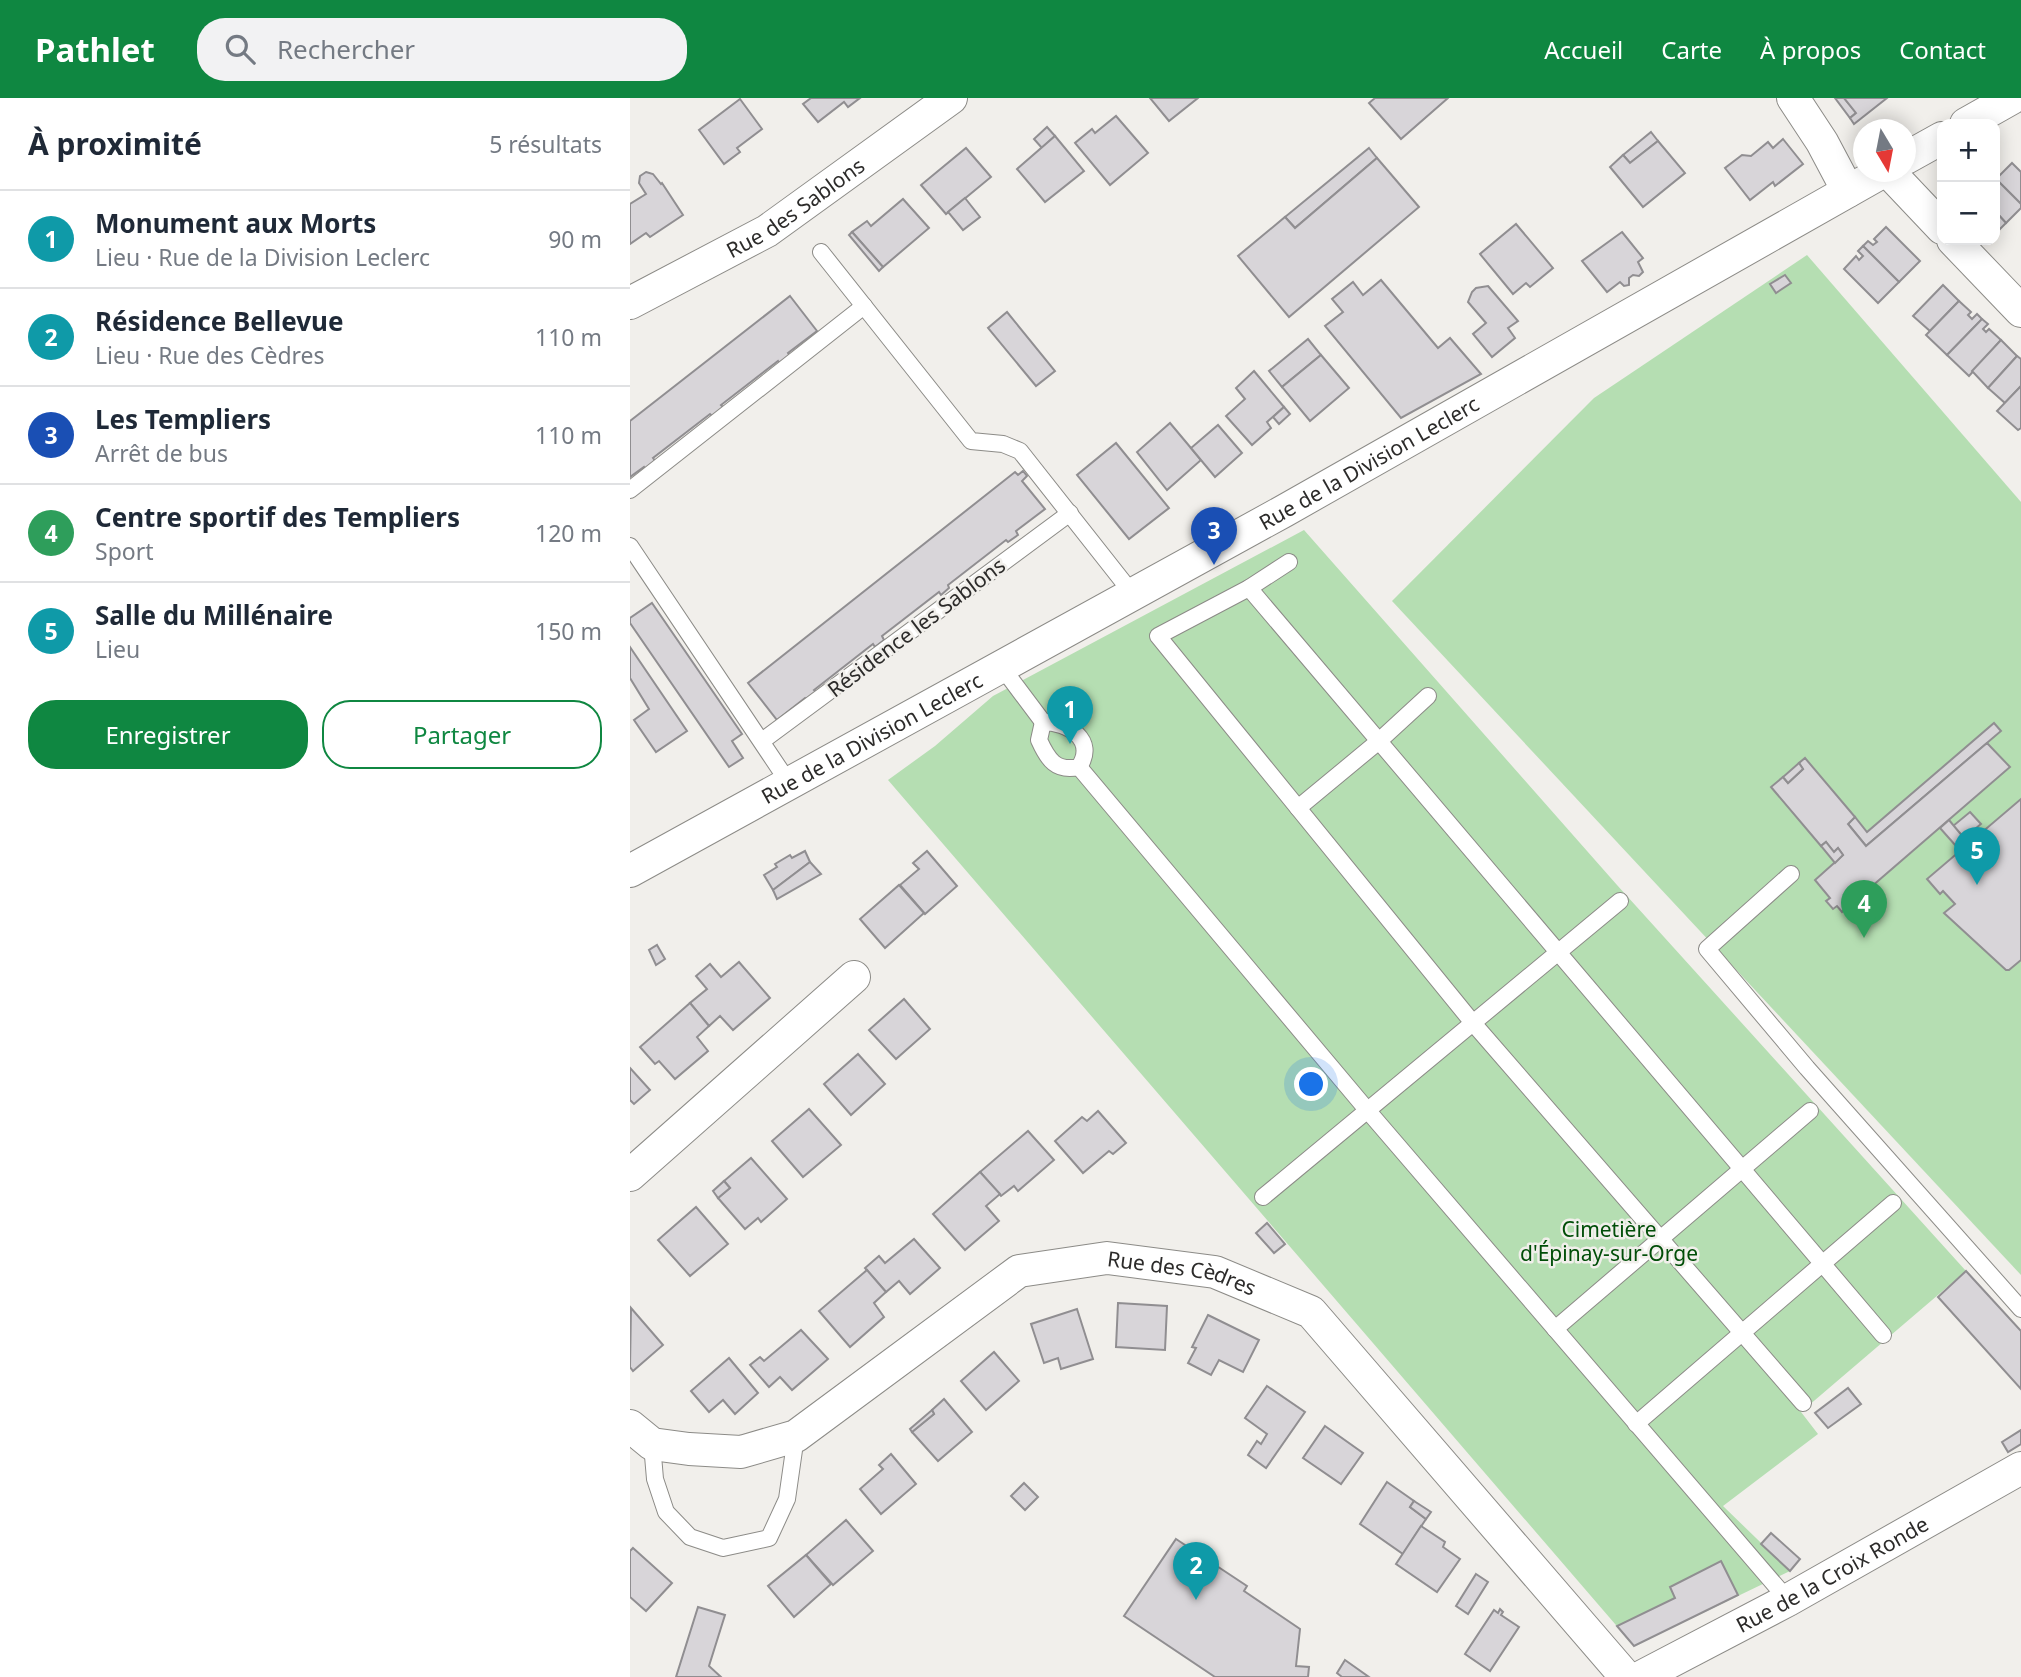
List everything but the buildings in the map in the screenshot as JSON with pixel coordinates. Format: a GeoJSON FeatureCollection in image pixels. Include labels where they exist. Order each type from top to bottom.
{"type":"FeatureCollection","features":[{"type":"Feature","properties":{"kind":"street","name":"Rue des Sablons"},"geometry":{"type":"LineString","coordinates":[[630,303],[767,231],[951,98]]}},
{"type":"Feature","properties":{"kind":"street"},"geometry":{"type":"LineString","coordinates":[[1793,98],[1822,142],[1848,191]]}},
{"type":"Feature","properties":{"kind":"street"},"geometry":{"type":"LineString","coordinates":[[1975,119],[2012,98]]}},
{"type":"Feature","properties":{"kind":"street"},"geometry":{"type":"LineString","coordinates":[[1916,152],[1937,141]]}},
{"type":"Feature","properties":{"kind":"street","name":"Rue de la Division Leclerc"},"geometry":{"type":"LineString","coordinates":[[630,871],[1284,511],[1864,182]]}},
{"type":"Feature","properties":{"kind":"street"},"geometry":{"type":"LineString","coordinates":[[1898,182],[1937,223]]}},
{"type":"Feature","properties":{"kind":"street"},"geometry":{"type":"LineString","coordinates":[[1958,245],[2021,311]]}},
{"type":"Feature","properties":{"kind":"street"},"geometry":{"type":"LineString","coordinates":[[630,1175],[854,977]]}},
{"type":"Feature","properties":{"kind":"street","name":"Rue des Cèdres"},"geometry":{"type":"LineString","coordinates":[[641,1435],[689,1449],[741,1452],[796,1436],[1019,1271],[1107,1258],[1215,1272],[1311,1312],[1626,1677]]}},
{"type":"Feature","properties":{"kind":"street","name":"Rue de la Croix Ronde"},"geometry":{"type":"LineString","coordinates":[[1641,1677],[2018,1474]]}},
{"type":"Feature","properties":{"kind":"lane"},"geometry":{"type":"LineString","coordinates":[[821,251],[971,441],[1003,444],[1020,451],[1132,593]]}},
{"type":"Feature","properties":{"kind":"lane"},"geometry":{"type":"LineString","coordinates":[[630,490],[864,306]]}},
{"type":"Feature","properties":{"kind":"lane","name":"Résidence les Sablons"},"geometry":{"type":"LineString","coordinates":[[762,741],[1070,513]]}},
{"type":"Feature","properties":{"kind":"lane"},"geometry":{"type":"LineString","coordinates":[[630,546],[789,783]]}},
{"type":"Feature","properties":{"kind":"lane"},"geometry":{"type":"LineString","coordinates":[[1289,562],[1249,588],[1158,636],[1473,1023],[1803,1403]]}},
{"type":"Feature","properties":{"kind":"lane"},"geometry":{"type":"LineString","coordinates":[[1249,588],[1883,1335]]}},
{"type":"Feature","properties":{"kind":"lane"},"geometry":{"type":"LineString","coordinates":[[1001,666],[1043,722],[1064,724],[1083,741],[1086,752],[1079,767]]}},
{"type":"Feature","properties":{"kind":"lane"},"geometry":{"type":"LineString","coordinates":[[1298,808],[1379,741],[1428,696]]}},
{"type":"Feature","properties":{"kind":"lane"},"geometry":{"type":"LineString","coordinates":[[1043,722],[1039,740],[1052,761],[1060,768],[1079,767]]}},
{"type":"Feature","properties":{"kind":"lane"},"geometry":{"type":"LineString","coordinates":[[1079,767],[1368,1111],[1788,1600]]}},
{"type":"Feature","properties":{"kind":"lane"},"geometry":{"type":"LineString","coordinates":[[1791,874],[1707,949],[1807,1068],[2021,1309]]}},
{"type":"Feature","properties":{"kind":"lane"},"geometry":{"type":"LineString","coordinates":[[1263,1197],[1620,901]]}},
{"type":"Feature","properties":{"kind":"lane"},"geometry":{"type":"LineString","coordinates":[[1555,1329],[1810,1111]]}},
{"type":"Feature","properties":{"kind":"lane"},"geometry":{"type":"LineString","coordinates":[[1636,1424],[1893,1202]]}},
{"type":"Feature","properties":{"kind":"lane"},"geometry":{"type":"LineString","coordinates":[[641,1435],[666,1512],[690,1537],[723,1548],[769,1538],[787,1499],[796,1436]]}},
{"type":"Feature","properties":{"kind":"green space"},"geometry":{"type":"Polygon","coordinates":[[[1807,255],[2021,502],[2021,1275],[1392,601],[1594,398],[1807,255]]]}},
{"type":"Feature","properties":{"kind":"green space","name":"Cimetière d'Épinay-sur-Orge"},"geometry":{"type":"Polygon","coordinates":[[[1304,530],[1617,885],[1966,1271],[1801,1412],[1818,1434],[1723,1506],[1790,1571],[1634,1646],[888,780],[935,746],[993,696],[1304,530]]]}},
{"type":"Feature","properties":{"kind":"place","name":"Les Templiers"},"geometry":{"type":"Point","coordinates":[1214,565]}},
{"type":"Feature","properties":{"kind":"place","name":"Monument aux Morts"},"geometry":{"type":"Point","coordinates":[1070,744]}},
{"type":"Feature","properties":{"kind":"place","name":"Salle du Millénaire"},"geometry":{"type":"Point","coordinates":[1977,885]}},
{"type":"Feature","properties":{"kind":"place","name":"Centre sportif des Templiers"},"geometry":{"type":"Point","coordinates":[1864,938]}},
{"type":"Feature","properties":{"kind":"place","name":"Résidence Bellevue"},"geometry":{"type":"Point","coordinates":[1196,1600]}}]}
